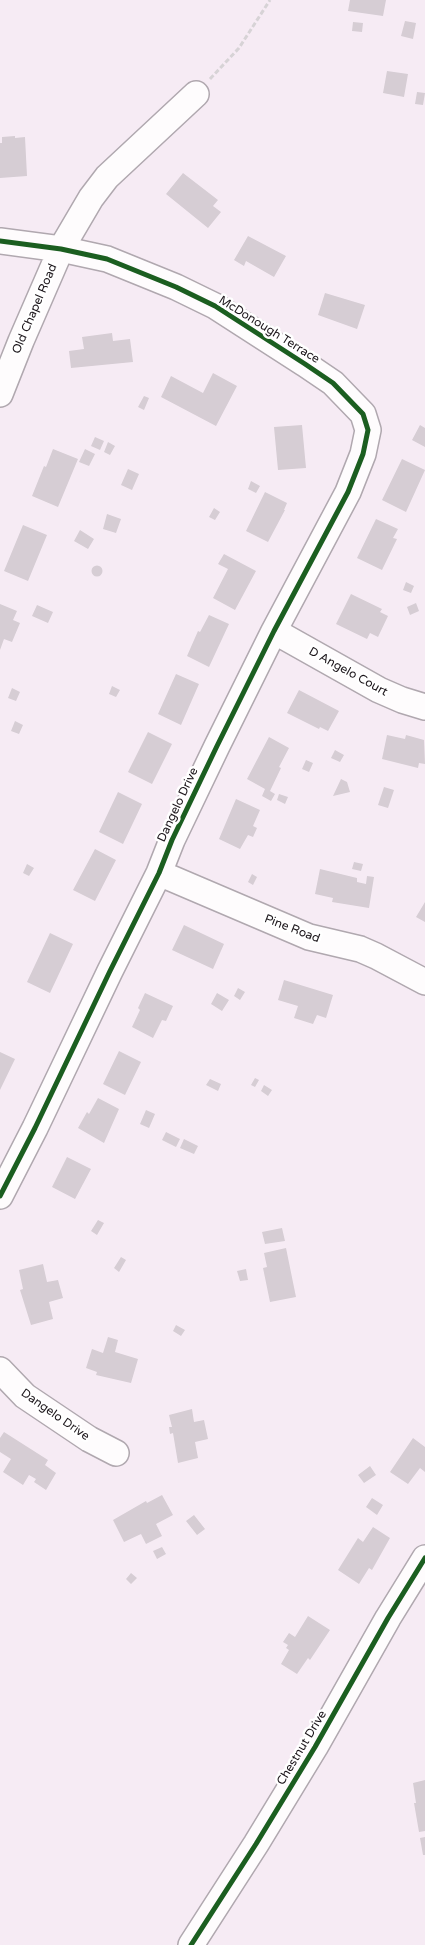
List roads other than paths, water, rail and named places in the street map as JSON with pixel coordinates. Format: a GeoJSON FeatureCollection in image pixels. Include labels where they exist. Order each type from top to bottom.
{"type":"FeatureCollection","features":[{"type":"Feature","properties":{"kind":"street","name":"Old Chapel Road"},"geometry":{"type":"LineString","coordinates":[[0,394],[21,340],[61,249],[79,216],[107,178],[196,94]]}},
{"type":"Feature","properties":{"kind":"street","name":"McDonough Terrace"},"geometry":{"type":"LineString","coordinates":[[0,241],[61,249],[107,259],[215,306],[333,383],[352,401],[363,414],[366,422]]}},
{"type":"Feature","properties":{"kind":"street","name":"Dangelo Drive"},"geometry":{"type":"LineString","coordinates":[[0,1196],[159,873],[172,840],[274,631],[348,492],[367,442],[366,422]]}},
{"type":"Feature","properties":{"kind":"street","name":"D Angelo Court"},"geometry":{"type":"LineString","coordinates":[[274,631],[379,690],[402,700],[425,706]]}},
{"type":"Feature","properties":{"kind":"street","name":"Pine Road"},"geometry":{"type":"LineString","coordinates":[[159,873],[309,937],[360,949],[425,982]]}},
{"type":"Feature","properties":{"kind":"street","name":"Dangelo Drive"},"geometry":{"type":"LineString","coordinates":[[0,1370],[32,1401],[89,1439],[116,1452]]}},
{"type":"Feature","properties":{"kind":"street","name":"Chestnut Drive"},"geometry":{"type":"LineString","coordinates":[[191,1945],[285,1796],[425,1558]]}}]}
